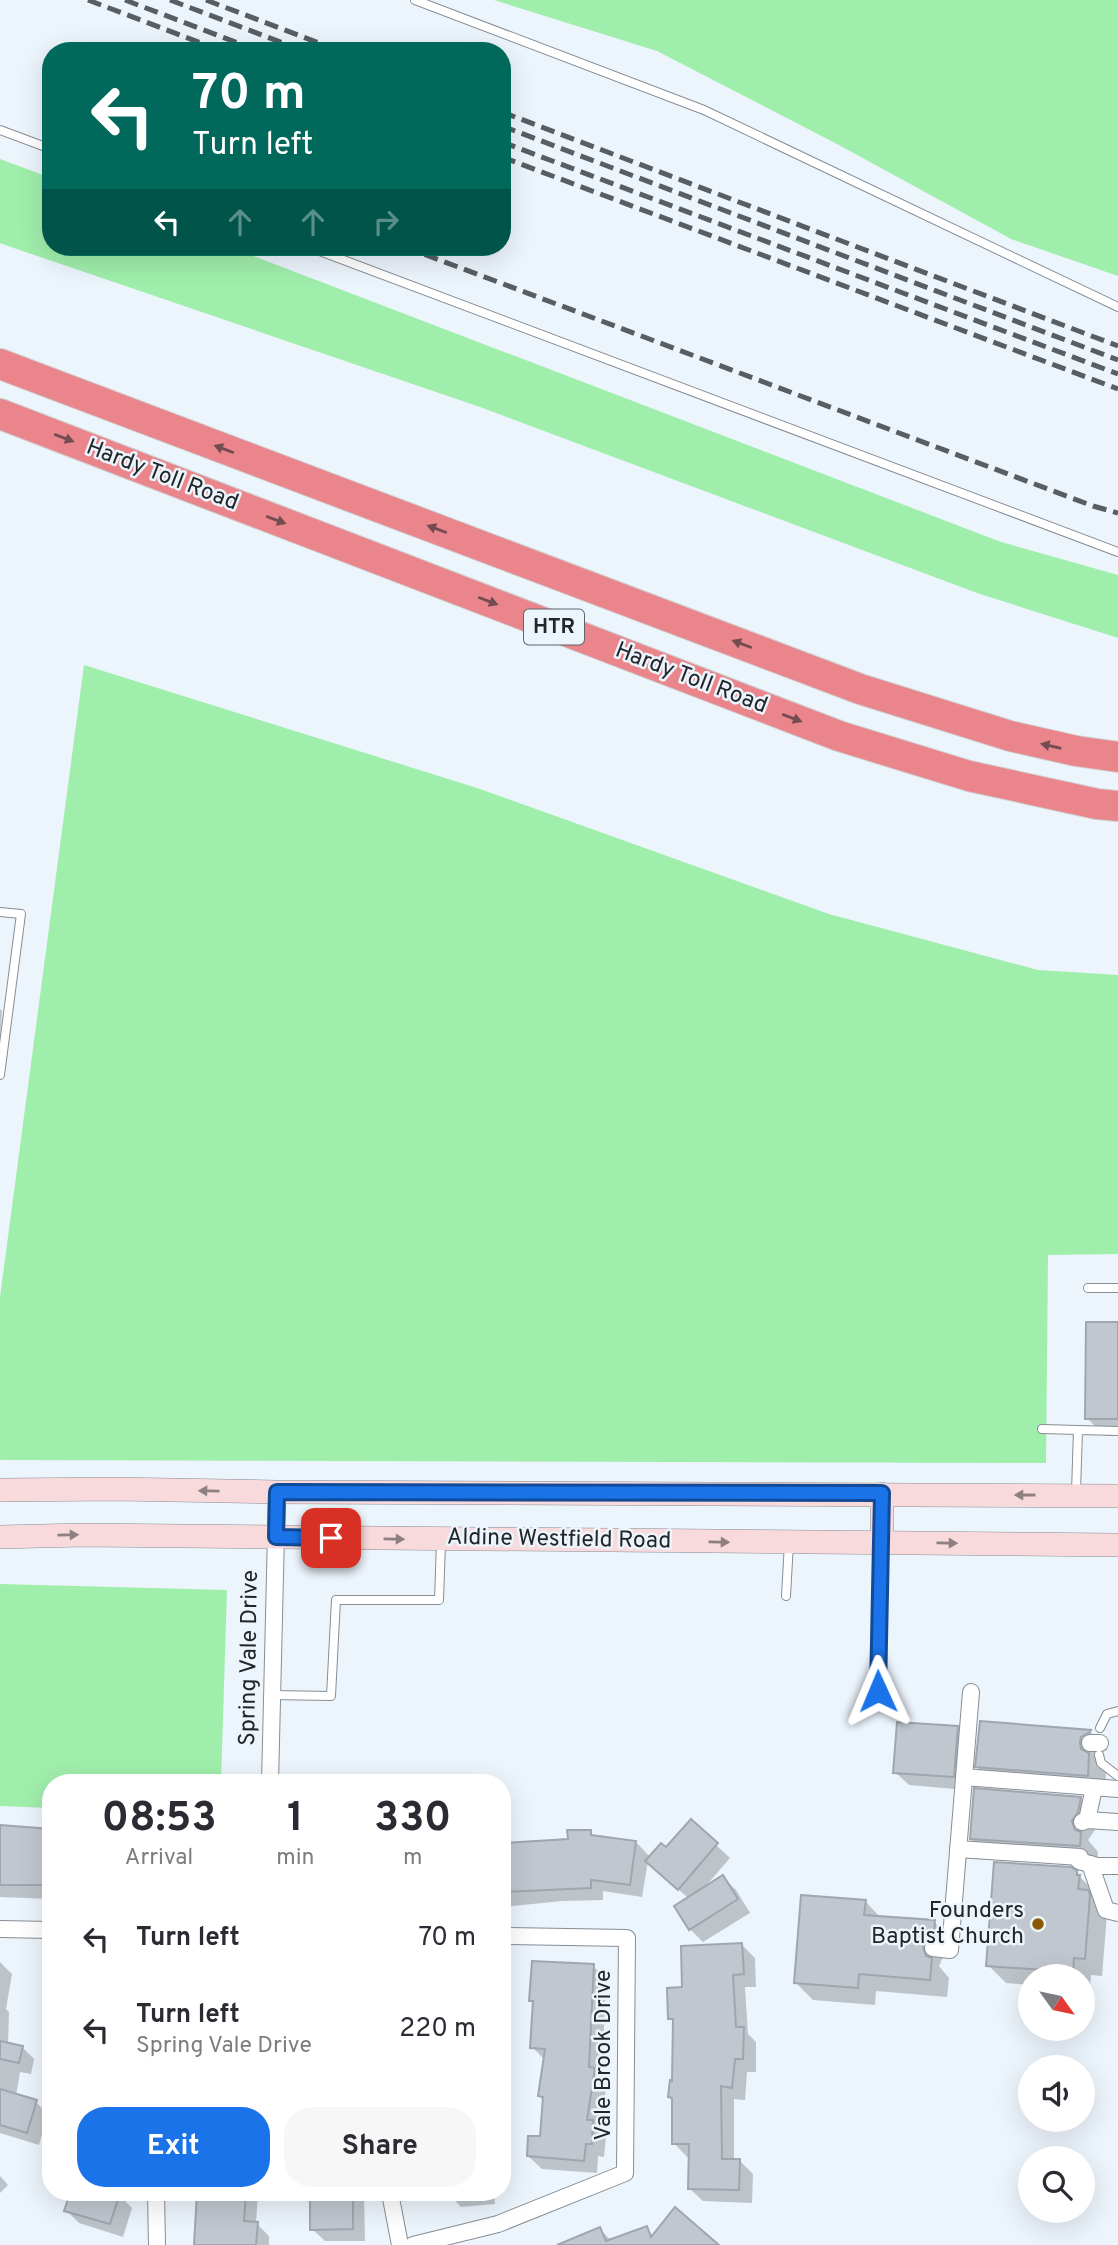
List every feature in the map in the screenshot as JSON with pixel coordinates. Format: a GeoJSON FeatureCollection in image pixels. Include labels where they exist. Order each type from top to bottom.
{"type":"FeatureCollection","features":[{"type":"Feature","properties":{"kind":"highway","name":"Hardy Toll Road"},"geometry":{"type":"LineString","coordinates":[[0,364],[860,689],[1010,736],[1076,751],[1118,757]]}},
{"type":"Feature","properties":{"kind":"highway","name":"Hardy Toll Road"},"geometry":{"type":"LineString","coordinates":[[0,414],[839,736],[969,776],[1097,804],[1118,806]]}},
{"type":"Feature","properties":{"kind":"main road","name":"Aldine Westfield Road"},"geometry":{"type":"LineString","coordinates":[[0,1490],[1118,1496]]}},
{"type":"Feature","properties":{"kind":"main road"},"geometry":{"type":"LineString","coordinates":[[882,1493],[882,1543]]}},
{"type":"Feature","properties":{"kind":"main road","name":"Aldine Westfield Road"},"geometry":{"type":"LineString","coordinates":[[0,1537],[97,1535],[1118,1545]]}},
{"type":"Feature","properties":{"kind":"street","name":"Spring Vale Drive"},"geometry":{"type":"LineString","coordinates":[[270,1774],[277,1492]]}},
{"type":"Feature","properties":{"kind":"street"},"geometry":{"type":"LineString","coordinates":[[933,1948],[950,1950],[971,1692]]}},
{"type":"Feature","properties":{"kind":"street"},"geometry":{"type":"LineString","coordinates":[[964,1777],[1118,1789]]}},
{"type":"Feature","properties":{"kind":"street"},"geometry":{"type":"LineString","coordinates":[[1094,1788],[1084,1821],[1118,1822]]}},
{"type":"Feature","properties":{"kind":"street"},"geometry":{"type":"LineString","coordinates":[[958,1849],[1080,1857],[1079,1861],[1097,1867],[1118,1867]]}},
{"type":"Feature","properties":{"kind":"street"},"geometry":{"type":"LineString","coordinates":[[1090,1864],[1106,1910],[1118,1913]]}},
{"type":"Feature","properties":{"kind":"street"},"geometry":{"type":"LineString","coordinates":[[0,1929],[42,1930]]}},
{"type":"Feature","properties":{"kind":"street","name":"Vale Brook Drive"},"geometry":{"type":"LineString","coordinates":[[413,2245],[498,2224],[625,2174],[627,1938],[511,1936]]}},
{"type":"Feature","properties":{"kind":"street"},"geometry":{"type":"LineString","coordinates":[[156,2201],[157,2245]]}},
{"type":"Feature","properties":{"kind":"street"},"geometry":{"type":"LineString","coordinates":[[392,2201],[400,2245]]}},
{"type":"Feature","properties":{"kind":"lane"},"geometry":{"type":"LineString","coordinates":[[415,0],[704,110],[1118,307]]}},
{"type":"Feature","properties":{"kind":"lane"},"geometry":{"type":"LineString","coordinates":[[0,130],[42,146]]}},
{"type":"Feature","properties":{"kind":"lane"},"geometry":{"type":"LineString","coordinates":[[333,256],[1118,552]]}},
{"type":"Feature","properties":{"kind":"lane"},"geometry":{"type":"LineString","coordinates":[[0,912],[21,914],[0,1075]]}},
{"type":"Feature","properties":{"kind":"lane"},"geometry":{"type":"LineString","coordinates":[[1088,1288],[1118,1287]]}},
{"type":"Feature","properties":{"kind":"lane"},"geometry":{"type":"LineString","coordinates":[[1042,1429],[1118,1431]]}},
{"type":"Feature","properties":{"kind":"lane"},"geometry":{"type":"LineString","coordinates":[[1076,1495],[1078,1430]]}},
{"type":"Feature","properties":{"kind":"lane"},"geometry":{"type":"LineString","coordinates":[[272,1695],[331,1696],[336,1600],[439,1600],[441,1539]]}},
{"type":"Feature","properties":{"kind":"lane"},"geometry":{"type":"LineString","coordinates":[[786,1597],[789,1543]]}},
{"type":"Feature","properties":{"kind":"lane"},"geometry":{"type":"LineString","coordinates":[[878,1691],[877,1643],[882,1543]]}},
{"type":"Feature","properties":{"kind":"lane"},"geometry":{"type":"LineString","coordinates":[[1118,1711],[1107,1714],[1097,1742],[1101,1763],[1118,1776]]}},
{"type":"Feature","properties":{"kind":"green space"},"geometry":{"type":"Polygon","coordinates":[[[494,0],[1118,0],[1118,276],[1011,239],[837,144],[657,51],[494,0]]]}},
{"type":"Feature","properties":{"kind":"green space"},"geometry":{"type":"Polygon","coordinates":[[[0,159],[42,175],[42,256],[254,256],[1001,542],[1118,575],[1118,638],[977,593],[480,407],[0,243],[0,159]]]}},
{"type":"Feature","properties":{"kind":"green space"},"geometry":{"type":"Polygon","coordinates":[[[84,665],[477,788],[829,914],[1038,970],[1118,975],[1118,1254],[1048,1255],[1046,1463],[0,1460],[0,1297],[84,665]]]}},
{"type":"Feature","properties":{"kind":"green space"},"geometry":{"type":"Polygon","coordinates":[[[0,1584],[227,1590],[221,1774],[42,1774],[42,1808],[0,1806],[0,1584]]]}},
{"type":"Feature","properties":{"kind":"building"},"geometry":{"type":"Polygon","coordinates":[[[1086,1322],[1118,1322],[1118,1419],[1085,1419],[1086,1322]]]}},
{"type":"Feature","properties":{"kind":"building"},"geometry":{"type":"Polygon","coordinates":[[[980,1721],[1091,1730],[1081,1737],[1080,1742],[1081,1749],[1089,1753],[1088,1776],[975,1767],[980,1721]]]}},
{"type":"Feature","properties":{"kind":"building"},"geometry":{"type":"Polygon","coordinates":[[[897,1722],[958,1726],[954,1777],[893,1773],[897,1722]]]}},
{"type":"Feature","properties":{"kind":"building"},"geometry":{"type":"Polygon","coordinates":[[[974,1788],[1081,1797],[1078,1812],[1072,1821],[1075,1830],[1081,1832],[1080,1846],[970,1839],[974,1788]]]}},
{"type":"Feature","properties":{"kind":"building"},"geometry":{"type":"Polygon","coordinates":[[[691,1819],[718,1843],[678,1890],[645,1861],[661,1843],[666,1847],[691,1819]]]}},
{"type":"Feature","properties":{"kind":"building"},"geometry":{"type":"Polygon","coordinates":[[[0,1825],[42,1828],[42,1885],[0,1885],[0,1825]]]}},
{"type":"Feature","properties":{"kind":"building"},"geometry":{"type":"Polygon","coordinates":[[[567,1830],[591,1830],[591,1835],[636,1841],[630,1885],[591,1880],[591,1888],[511,1892],[511,1842],[568,1839],[567,1830]]]}},
{"type":"Feature","properties":{"kind":"building","name":"Founders Baptist Church"},"geometry":{"type":"Polygon","coordinates":[[[994,1862],[1071,1867],[1077,1871],[1077,1875],[1080,1875],[1078,1889],[1088,1890],[1090,1895],[1085,1959],[1074,1958],[1074,1964],[1018,1964],[1018,1968],[986,1966],[994,1862]]]}},
{"type":"Feature","properties":{"kind":"building"},"geometry":{"type":"Polygon","coordinates":[[[723,1875],[738,1899],[689,1930],[674,1906],[723,1875]]]}},
{"type":"Feature","properties":{"kind":"building"},"geometry":{"type":"Polygon","coordinates":[[[801,1895],[866,1900],[864,1915],[935,1920],[934,1938],[925,1941],[923,1947],[926,1956],[932,1958],[930,1980],[859,1974],[858,1988],[794,1983],[801,1895]]]}},
{"type":"Feature","properties":{"kind":"building"},"geometry":{"type":"Polygon","coordinates":[[[742,1943],[744,1974],[733,1975],[736,2027],[744,2027],[743,2059],[735,2059],[732,2088],[721,2086],[722,2159],[740,2159],[739,2190],[688,2189],[689,2144],[672,2144],[672,2098],[668,2097],[670,2080],[672,2081],[673,2019],[668,2019],[667,1988],[682,1987],[681,1946],[742,1943]]]}},
{"type":"Feature","properties":{"kind":"building"},"geometry":{"type":"Polygon","coordinates":[[[532,1961],[594,1964],[589,2067],[595,2068],[587,2120],[593,2120],[592,2144],[586,2144],[584,2161],[527,2156],[528,2136],[540,2136],[543,2097],[538,2096],[545,2049],[530,2048],[532,1961]]]}},
{"type":"Feature","properties":{"kind":"building"},"geometry":{"type":"Polygon","coordinates":[[[0,2041],[23,2046],[19,2063],[0,2059],[0,2041]]]}},
{"type":"Feature","properties":{"kind":"building"},"geometry":{"type":"Polygon","coordinates":[[[0,2089],[37,2100],[27,2133],[0,2125],[0,2089]]]}},
{"type":"Feature","properties":{"kind":"building"},"geometry":{"type":"Polygon","coordinates":[[[67,2201],[117,2201],[110,2224],[64,2211],[67,2201]]]}},
{"type":"Feature","properties":{"kind":"building"},"geometry":{"type":"Polygon","coordinates":[[[197,2201],[245,2201],[244,2221],[258,2222],[256,2245],[194,2245],[197,2201]]]}},
{"type":"Feature","properties":{"kind":"building"},"geometry":{"type":"Polygon","coordinates":[[[310,2201],[353,2201],[353,2229],[310,2230],[310,2201]]]}},
{"type":"Feature","properties":{"kind":"building"},"geometry":{"type":"Polygon","coordinates":[[[675,2207],[719,2245],[557,2245],[600,2227],[606,2241],[647,2226],[651,2237],[675,2207]]]}},
{"type":"Feature","properties":{"kind":"railway"},"geometry":{"type":"LineString","coordinates":[[88,0],[198,42]]}},
{"type":"Feature","properties":{"kind":"railway"},"geometry":{"type":"LineString","coordinates":[[125,0],[235,42]]}},
{"type":"Feature","properties":{"kind":"railway"},"geometry":{"type":"LineString","coordinates":[[170,0],[280,42]]}},
{"type":"Feature","properties":{"kind":"railway"},"geometry":{"type":"LineString","coordinates":[[206,0],[316,42]]}},
{"type":"Feature","properties":{"kind":"railway"},"geometry":{"type":"LineString","coordinates":[[511,115],[1118,346]]}},
{"type":"Feature","properties":{"kind":"railway"},"geometry":{"type":"LineString","coordinates":[[511,129],[1118,360]]}},
{"type":"Feature","properties":{"kind":"railway"},"geometry":{"type":"LineString","coordinates":[[511,145],[1118,374]]}},
{"type":"Feature","properties":{"kind":"railway"},"geometry":{"type":"LineString","coordinates":[[511,160],[1118,389]]}},
{"type":"Feature","properties":{"kind":"railway"},"geometry":{"type":"LineString","coordinates":[[429,256],[1093,506],[1118,513]]}},
{"type":"Feature","properties":{"kind":"place","name":"Founders Baptist Church"},"geometry":{"type":"Point","coordinates":[1038,1924]}},
{"type":"Feature","properties":{"kind":"route"},"geometry":{"type":"LineString","coordinates":[[331,1538],[276,1537],[277,1492],[882,1493],[878,1691]]}}]}
